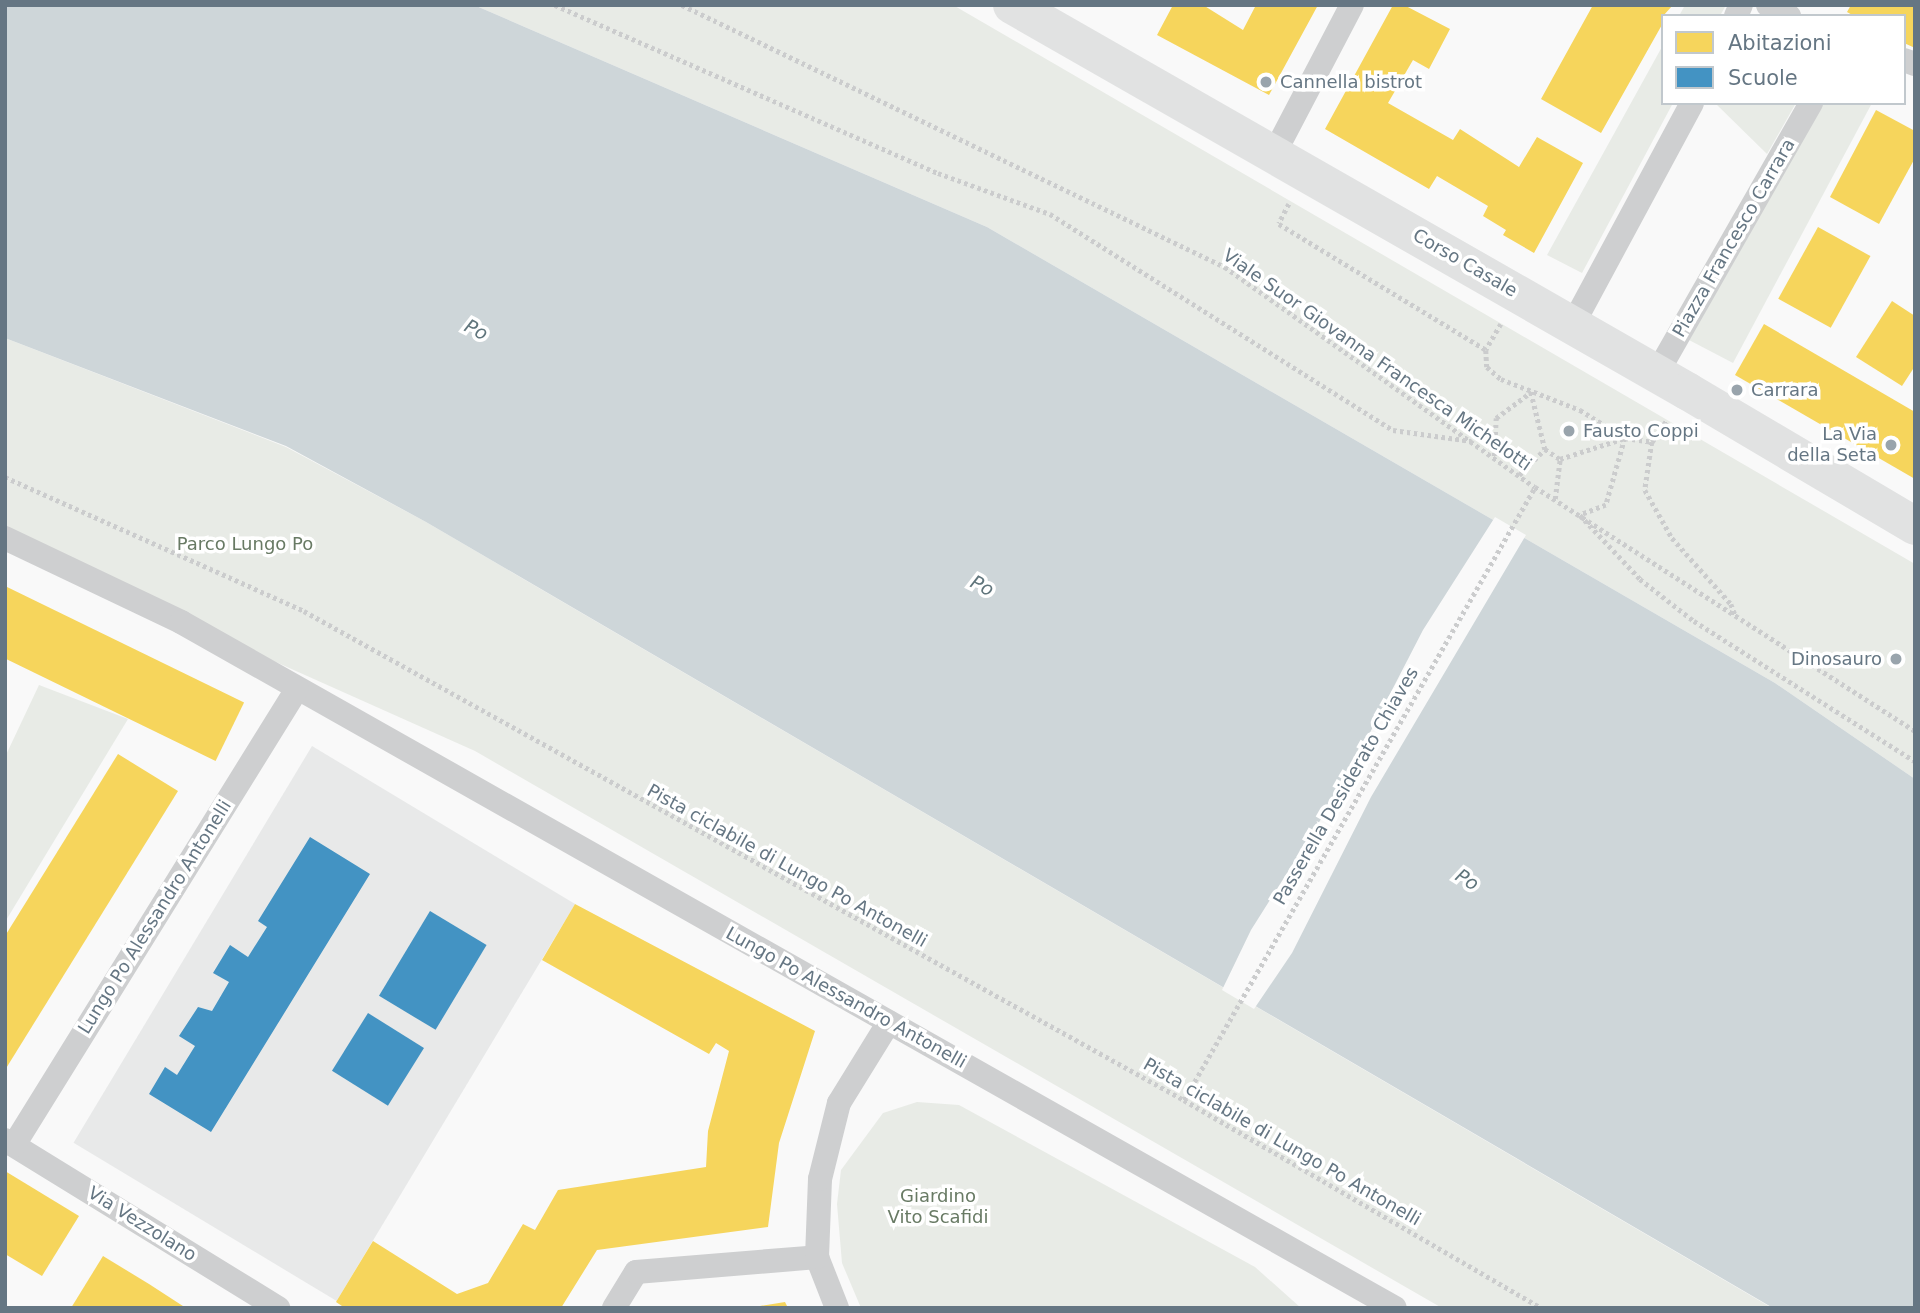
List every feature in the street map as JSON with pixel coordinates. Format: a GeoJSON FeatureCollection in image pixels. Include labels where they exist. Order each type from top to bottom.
{"type":"FeatureCollection","features":[{"type":"Feature","properties":{"kind":"main road","name":"Corso Casale"},"geometry":{"type":"LineString","coordinates":[[1012,5],[1672,382],[1915,526]]}},
{"type":"Feature","properties":{"kind":"street"},"geometry":{"type":"LineString","coordinates":[[1274,154],[1352,5]]}},
{"type":"Feature","properties":{"kind":"street"},"geometry":{"type":"LineString","coordinates":[[1572,326],[1691,105]]}},
{"type":"Feature","properties":{"kind":"street","name":"Piazza Francesco Carrara"},"geometry":{"type":"LineString","coordinates":[[1672,382],[1810,105]]}},
{"type":"Feature","properties":{"kind":"street","name":"Lungo Po Alessandro Antonelli"},"geometry":{"type":"LineString","coordinates":[[5,538],[181,622],[1395,1308]]}},
{"type":"Feature","properties":{"kind":"street","name":"Lungo Po Alessandro Antonelli"},"geometry":{"type":"LineString","coordinates":[[9,1143],[297,689]]}},
{"type":"Feature","properties":{"kind":"street"},"geometry":{"type":"LineString","coordinates":[[836,1308],[817,1256],[821,1179],[839,1103],[888,1022]]}},
{"type":"Feature","properties":{"kind":"street","name":"Via Vezzolano"},"geometry":{"type":"LineString","coordinates":[[9,1143],[278,1308]]}},
{"type":"Feature","properties":{"kind":"street"},"geometry":{"type":"LineString","coordinates":[[614,1308],[636,1272],[817,1256]]}},
{"type":"Feature","properties":{"kind":"path"},"geometry":{"type":"LineString","coordinates":[[555,5],[937,173],[1050,214],[1393,430],[1472,442]]}},
{"type":"Feature","properties":{"kind":"path","name":"Viale Suor Giovanna Francesca Michelotti"},"geometry":{"type":"LineString","coordinates":[[682,5],[1225,267],[1535,487],[1915,732]]}},
{"type":"Feature","properties":{"kind":"path"},"geometry":{"type":"LineString","coordinates":[[1289,204],[1279,224],[1486,350]]}},
{"type":"Feature","properties":{"kind":"path"},"geometry":{"type":"LineString","coordinates":[[1524,298],[1497,327],[1486,350],[1487,367],[1531,392],[1580,411],[1625,438],[1653,442]]}},
{"type":"Feature","properties":{"kind":"path"},"geometry":{"type":"LineString","coordinates":[[1672,382],[1653,442],[1645,490],[1672,538],[1731,604],[1737,618]]}},
{"type":"Feature","properties":{"kind":"path"},"geometry":{"type":"LineString","coordinates":[[1531,392],[1545,449],[1560,459]]}},
{"type":"Feature","properties":{"kind":"path"},"geometry":{"type":"LineString","coordinates":[[1494,457],[1496,418],[1531,392]]}},
{"type":"Feature","properties":{"kind":"path"},"geometry":{"type":"LineString","coordinates":[[1560,459],[1625,438]]}},
{"type":"Feature","properties":{"kind":"path"},"geometry":{"type":"LineString","coordinates":[[1625,438],[1606,505],[1580,515],[1640,579],[1694,621],[1915,761]]}},
{"type":"Feature","properties":{"kind":"path"},"geometry":{"type":"LineString","coordinates":[[1519,475],[1545,449]]}},
{"type":"Feature","properties":{"kind":"path"},"geometry":{"type":"LineString","coordinates":[[1555,499],[1560,459]]}},
{"type":"Feature","properties":{"kind":"path","name":"Pista ciclabile di Lungo Po Antonelli"},"geometry":{"type":"LineString","coordinates":[[5,477],[304,611],[1184,1100],[1541,1308]]}},
{"type":"Feature","properties":{"kind":"path","name":"Passerella Desiderato Chiaves"},"geometry":{"type":"LineString","coordinates":[[1184,1100],[1535,487]]}},
{"type":"Feature","properties":{"kind":"shaded area"},"geometry":{"type":"Polygon","coordinates":[[[312,746],[575,904],[337,1301],[74,1143],[312,746]]]}},
{"type":"Feature","properties":{"kind":"green space"},"geometry":{"type":"Polygon","coordinates":[[[474,5],[953,5],[1915,564],[1915,779],[1775,683],[987,227],[474,5]]]}},
{"type":"Feature","properties":{"kind":"green space"},"geometry":{"type":"Polygon","coordinates":[[[1685,5],[1726,5],[1721,14],[1680,14],[1685,5]]]}},
{"type":"Feature","properties":{"kind":"green space"},"geometry":{"type":"Polygon","coordinates":[[[1661,49],[1661,105],[1672,105],[1582,273],[1547,255],[1661,49]]]}},
{"type":"Feature","properties":{"kind":"green space"},"geometry":{"type":"Polygon","coordinates":[[[1717,105],[1795,105],[1767,154],[1717,105]]]}},
{"type":"Feature","properties":{"kind":"green space"},"geometry":{"type":"Polygon","coordinates":[[[1820,105],[1871,105],[1733,363],[1689,340],[1820,105]]]}},
{"type":"Feature","properties":{"kind":"green space","name":"Parco Lungo Po"},"geometry":{"type":"Polygon","coordinates":[[[5,338],[286,447],[426,522],[1772,1308],[1442,1308],[475,751],[5,541],[5,338]]]}},
{"type":"Feature","properties":{"kind":"green space"},"geometry":{"type":"Polygon","coordinates":[[[39,685],[128,719],[5,922],[5,757],[39,685]]]}},
{"type":"Feature","properties":{"kind":"green space","name":"Giardino Vito Scafidi"},"geometry":{"type":"Polygon","coordinates":[[[917,1102],[959,1105],[1255,1267],[1301,1308],[861,1308],[842,1263],[837,1204],[841,1170],[883,1113],[917,1102]]]}},
{"type":"Feature","properties":{"kind":"water","name":"Po"},"geometry":{"type":"Polygon","coordinates":[[[5,5],[474,5],[987,227],[1775,683],[1915,779],[1915,1308],[1773,1308],[426,522],[286,446],[5,338],[5,5]]]}},
{"type":"Feature","properties":{"kind":"pier"},"geometry":{"type":"Polygon","coordinates":[[[1495,517],[1526,535],[1371,797],[1292,953],[1254,1009],[1222,990],[1251,930],[1345,781],[1423,630],[1495,517]]]}},
{"type":"Feature","properties":{"kind":"building: Abitazioni"},"geometry":{"type":"Polygon","coordinates":[[[1173,5],[1203,5],[1243,30],[1256,5],[1318,5],[1269,95],[1157,35],[1173,5]]]}},
{"type":"Feature","properties":{"kind":"building: Abitazioni"},"geometry":{"type":"Polygon","coordinates":[[[1393,5],[1404,5],[1450,29],[1429,69],[1413,60],[1388,103],[1453,140],[1460,129],[1519,167],[1537,137],[1583,163],[1534,253],[1503,235],[1506,230],[1483,216],[1488,206],[1437,176],[1429,189],[1325,129],[1393,5]]]}},
{"type":"Feature","properties":{"kind":"building: Abitazioni"},"geometry":{"type":"Polygon","coordinates":[[[1593,5],[1673,5],[1665,14],[1661,14],[1661,27],[1601,133],[1541,99],[1593,5]]]}},
{"type":"Feature","properties":{"kind":"building: Abitazioni"},"geometry":{"type":"Polygon","coordinates":[[[1851,5],[1915,5],[1915,48],[1906,44],[1906,14],[1847,12],[1851,5]]]}},
{"type":"Feature","properties":{"kind":"building: Abitazioni"},"geometry":{"type":"Polygon","coordinates":[[[1876,110],[1915,131],[1915,158],[1879,224],[1830,197],[1876,110]]]}},
{"type":"Feature","properties":{"kind":"building: Abitazioni"},"geometry":{"type":"Polygon","coordinates":[[[1818,227],[1870,256],[1831,328],[1778,299],[1818,227]]]}},
{"type":"Feature","properties":{"kind":"building: Abitazioni"},"geometry":{"type":"Polygon","coordinates":[[[1892,301],[1915,316],[1915,366],[1902,386],[1856,357],[1892,301]]]}},
{"type":"Feature","properties":{"kind":"building: Abitazioni"},"geometry":{"type":"Polygon","coordinates":[[[1764,324],[1915,412],[1915,479],[1735,375],[1764,324]]]}},
{"type":"Feature","properties":{"kind":"building: Abitazioni"},"geometry":{"type":"Polygon","coordinates":[[[5,586],[244,703],[216,761],[5,658],[5,586]]]}},
{"type":"Feature","properties":{"kind":"building: Abitazioni"},"geometry":{"type":"Polygon","coordinates":[[[118,754],[178,791],[5,1070],[5,936],[118,754]]]}},
{"type":"Feature","properties":{"kind":"building: Abitazioni"},"geometry":{"type":"Polygon","coordinates":[[[575,904],[815,1031],[779,1143],[768,1227],[597,1250],[561,1308],[345,1308],[336,1302],[373,1241],[457,1294],[488,1283],[523,1224],[535,1230],[558,1190],[706,1167],[708,1131],[729,1051],[716,1043],[709,1054],[542,960],[575,904]]]}},
{"type":"Feature","properties":{"kind":"building: Abitazioni"},"geometry":{"type":"Polygon","coordinates":[[[5,1171],[79,1216],[42,1276],[5,1254],[5,1171]]]}},
{"type":"Feature","properties":{"kind":"building: Abitazioni"},"geometry":{"type":"Polygon","coordinates":[[[103,1256],[149,1284],[186,1308],[71,1308],[103,1256]]]}},
{"type":"Feature","properties":{"kind":"building: Abitazioni"},"geometry":{"type":"Polygon","coordinates":[[[785,1302],[788,1308],[760,1308],[760,1306],[785,1302]]]}},
{"type":"Feature","properties":{"kind":"building: Scuole"},"geometry":{"type":"Polygon","coordinates":[[[310,837],[370,874],[211,1132],[149,1094],[165,1067],[177,1075],[195,1046],[179,1036],[198,1007],[212,1011],[229,982],[213,973],[230,945],[248,957],[267,927],[258,921],[310,837]]]}},
{"type":"Feature","properties":{"kind":"building: Scuole"},"geometry":{"type":"Polygon","coordinates":[[[430,911],[487,945],[436,1030],[379,996],[430,911]]]}},
{"type":"Feature","properties":{"kind":"building: Scuole"},"geometry":{"type":"Polygon","coordinates":[[[368,1013],[424,1048],[388,1106],[332,1071],[368,1013]]]}},
{"type":"Feature","properties":{"kind":"place","name":"Cannella bistrot"},"geometry":{"type":"Point","coordinates":[1266,82]}},
{"type":"Feature","properties":{"kind":"place","name":"Carrara"},"geometry":{"type":"Point","coordinates":[1737,390]}},
{"type":"Feature","properties":{"kind":"place","name":"Fausto Coppi"},"geometry":{"type":"Point","coordinates":[1569,431]}},
{"type":"Feature","properties":{"kind":"place","name":"La Via della Seta"},"geometry":{"type":"Point","coordinates":[1891,445]}},
{"type":"Feature","properties":{"kind":"place","name":"Dinosauro"},"geometry":{"type":"Point","coordinates":[1896,659]}}]}
